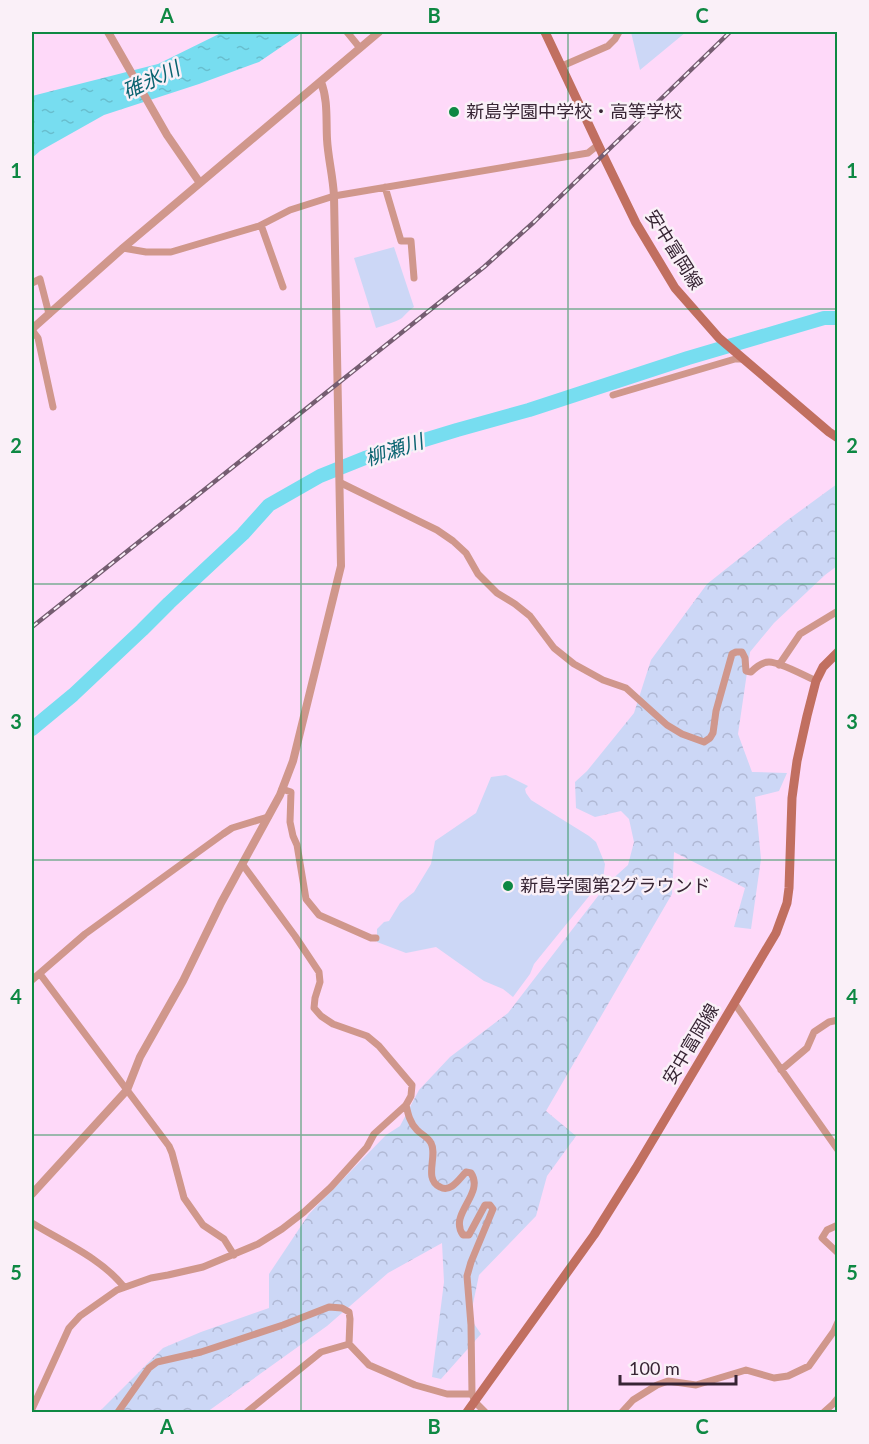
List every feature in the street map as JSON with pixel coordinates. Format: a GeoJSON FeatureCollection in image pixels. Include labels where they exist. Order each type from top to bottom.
{"type":"FeatureCollection","features":[{"type":"Feature","properties":{"kind":"main road","name":"安中富岡線"},"geometry":{"type":"LineString","coordinates":[[545,32],[636,223],[675,288],[719,338],[837,438]]}},
{"type":"Feature","properties":{"kind":"main road","name":"安中富岡線"},"geometry":{"type":"LineString","coordinates":[[467,1413],[474,1398],[594,1235],[776,933],[787,903],[794,782],[807,716],[816,681],[823,667],[837,652]]}},
{"type":"Feature","properties":{"kind":"street"},"geometry":{"type":"LineString","coordinates":[[108,32],[167,135],[200,183]]}},
{"type":"Feature","properties":{"kind":"street"},"geometry":{"type":"LineString","coordinates":[[347,32],[360,48]]}},
{"type":"Feature","properties":{"kind":"street"},"geometry":{"type":"LineString","coordinates":[[53,407],[38,338],[32,329],[123,248],[379,32]]}},
{"type":"Feature","properties":{"kind":"street"},"geometry":{"type":"LineString","coordinates":[[562,66],[608,46],[619,32]]}},
{"type":"Feature","properties":{"kind":"street"},"geometry":{"type":"LineString","coordinates":[[32,1194],[127,1090],[140,1057],[183,981],[221,903],[268,817],[293,761],[341,566],[334,196],[327,138],[326,101],[321,82]]}},
{"type":"Feature","properties":{"kind":"street"},"geometry":{"type":"LineString","coordinates":[[123,248],[146,252],[171,252],[261,225],[302,205],[334,196],[588,153],[598,145]]}},
{"type":"Feature","properties":{"kind":"street"},"geometry":{"type":"LineString","coordinates":[[385,187],[401,241],[411,241],[414,278]]}},
{"type":"Feature","properties":{"kind":"street"},"geometry":{"type":"LineString","coordinates":[[261,225],[283,287]]}},
{"type":"Feature","properties":{"kind":"street"},"geometry":{"type":"LineString","coordinates":[[32,283],[40,279],[49,314]]}},
{"type":"Feature","properties":{"kind":"street"},"geometry":{"type":"LineString","coordinates":[[613,395],[741,358]]}},
{"type":"Feature","properties":{"kind":"street"},"geometry":{"type":"LineString","coordinates":[[340,481],[427,525],[453,541],[466,553],[478,574],[497,593],[530,616],[554,648],[574,664],[603,680],[626,688],[667,725],[682,734],[704,742],[710,738],[732,654],[736,652],[742,652],[746,671],[751,672],[758,665],[769,662],[779,664],[816,681]]}},
{"type":"Feature","properties":{"kind":"street"},"geometry":{"type":"LineString","coordinates":[[779,664],[800,634],[837,611]]}},
{"type":"Feature","properties":{"kind":"street"},"geometry":{"type":"LineString","coordinates":[[282,789],[291,792],[291,822],[306,899],[320,915],[370,938],[376,938]]}},
{"type":"Feature","properties":{"kind":"street"},"geometry":{"type":"LineString","coordinates":[[32,980],[85,934],[232,828],[268,817]]}},
{"type":"Feature","properties":{"kind":"street"},"geometry":{"type":"LineString","coordinates":[[32,1409],[69,1328],[80,1316],[117,1290],[151,1278],[203,1267],[258,1244],[282,1229],[331,1186],[367,1147],[374,1134],[406,1105],[411,1096],[412,1085],[368,1036],[333,1024],[314,1008],[320,982],[318,972],[296,936],[243,865]]}},
{"type":"Feature","properties":{"kind":"street"},"geometry":{"type":"LineString","coordinates":[[40,974],[169,1146],[184,1198],[203,1225],[224,1239],[234,1255]]}},
{"type":"Feature","properties":{"kind":"street"},"geometry":{"type":"LineString","coordinates":[[735,1004],[837,1150]]}},
{"type":"Feature","properties":{"kind":"street"},"geometry":{"type":"LineString","coordinates":[[781,1070],[807,1048],[814,1032],[829,1022],[837,1020]]}},
{"type":"Feature","properties":{"kind":"street"},"geometry":{"type":"LineString","coordinates":[[406,1105],[410,1120],[433,1146],[432,1177],[435,1184],[447,1190],[466,1172],[471,1173],[475,1179],[475,1186],[461,1215],[460,1231],[463,1235],[469,1235],[485,1205],[490,1205],[493,1209],[467,1276],[474,1398],[485,1413]]}},
{"type":"Feature","properties":{"kind":"street"},"geometry":{"type":"LineString","coordinates":[[32,1223],[99,1263],[124,1287]]}},
{"type":"Feature","properties":{"kind":"street"},"geometry":{"type":"LineString","coordinates":[[837,1225],[827,1230],[822,1238],[837,1253]]}},
{"type":"Feature","properties":{"kind":"street"},"geometry":{"type":"LineString","coordinates":[[118,1413],[149,1368],[158,1362],[201,1352],[329,1307],[342,1308],[349,1312],[349,1344],[369,1365],[415,1385],[447,1394],[474,1398]]}},
{"type":"Feature","properties":{"kind":"street"},"geometry":{"type":"LineString","coordinates":[[622,1413],[633,1400],[657,1384],[668,1381],[696,1385],[746,1370],[774,1378],[788,1376],[809,1366],[837,1322]]}},
{"type":"Feature","properties":{"kind":"street"},"geometry":{"type":"LineString","coordinates":[[247,1413],[321,1352],[349,1344]]}},
{"type":"Feature","properties":{"kind":"street"},"geometry":{"type":"LineString","coordinates":[[824,1413],[837,1398]]}},
{"type":"Feature","properties":{"kind":"green space"},"geometry":{"type":"Polygon","coordinates":[[[631,32],[686,32],[640,70],[631,32]]]}},
{"type":"Feature","properties":{"kind":"green space"},"geometry":{"type":"Polygon","coordinates":[[[394,247],[414,307],[399,320],[376,328],[354,258],[394,247]]]}},
{"type":"Feature","properties":{"kind":"green space"},"geometry":{"type":"Polygon","coordinates":[[[837,484],[837,566],[774,623],[750,652],[738,734],[752,772],[787,773],[779,791],[755,797],[761,859],[751,929],[734,927],[745,888],[674,852],[672,894],[546,1111],[576,1136],[547,1176],[536,1216],[479,1275],[470,1318],[481,1334],[441,1379],[432,1377],[444,1282],[442,1243],[388,1273],[327,1326],[207,1412],[99,1412],[163,1348],[269,1308],[269,1274],[309,1214],[386,1135],[400,1126],[419,1090],[450,1057],[508,1013],[608,883],[628,865],[634,842],[629,819],[621,811],[595,817],[576,808],[575,782],[587,771],[634,713],[651,660],[707,584],[837,484]]]}},
{"type":"Feature","properties":{"kind":"green space","name":"新島学園第2グラウンド"},"geometry":{"type":"Polygon","coordinates":[[[506,775],[528,786],[525,789],[531,800],[596,842],[605,864],[603,879],[534,964],[530,974],[513,997],[503,989],[484,981],[436,947],[406,953],[377,942],[377,929],[384,922],[389,921],[400,903],[414,892],[431,864],[435,841],[476,813],[491,777],[506,775]]]}},
{"type":"Feature","properties":{"kind":"water","name":"碓氷川"},"geometry":{"type":"Polygon","coordinates":[[[223,32],[303,32],[259,62],[104,115],[40,151],[32,158],[32,96],[158,64],[223,32]]]}},
{"type":"Feature","properties":{"kind":"waterway","name":"柳瀬川"},"geometry":{"type":"LineString","coordinates":[[32,729],[73,695],[142,630],[243,534],[269,505],[320,476],[365,458],[529,410],[688,358],[824,318],[838,318]]}},
{"type":"Feature","properties":{"kind":"railway"},"geometry":{"type":"LineString","coordinates":[[32,627],[484,267],[534,222],[730,32]]}},
{"type":"Feature","properties":{"kind":"place","name":"新島学園中学校・高等学校"},"geometry":{"type":"Point","coordinates":[454,112]}},
{"type":"Feature","properties":{"kind":"place","name":"新島学園第2グラウンド"},"geometry":{"type":"Point","coordinates":[508,886]}}]}
